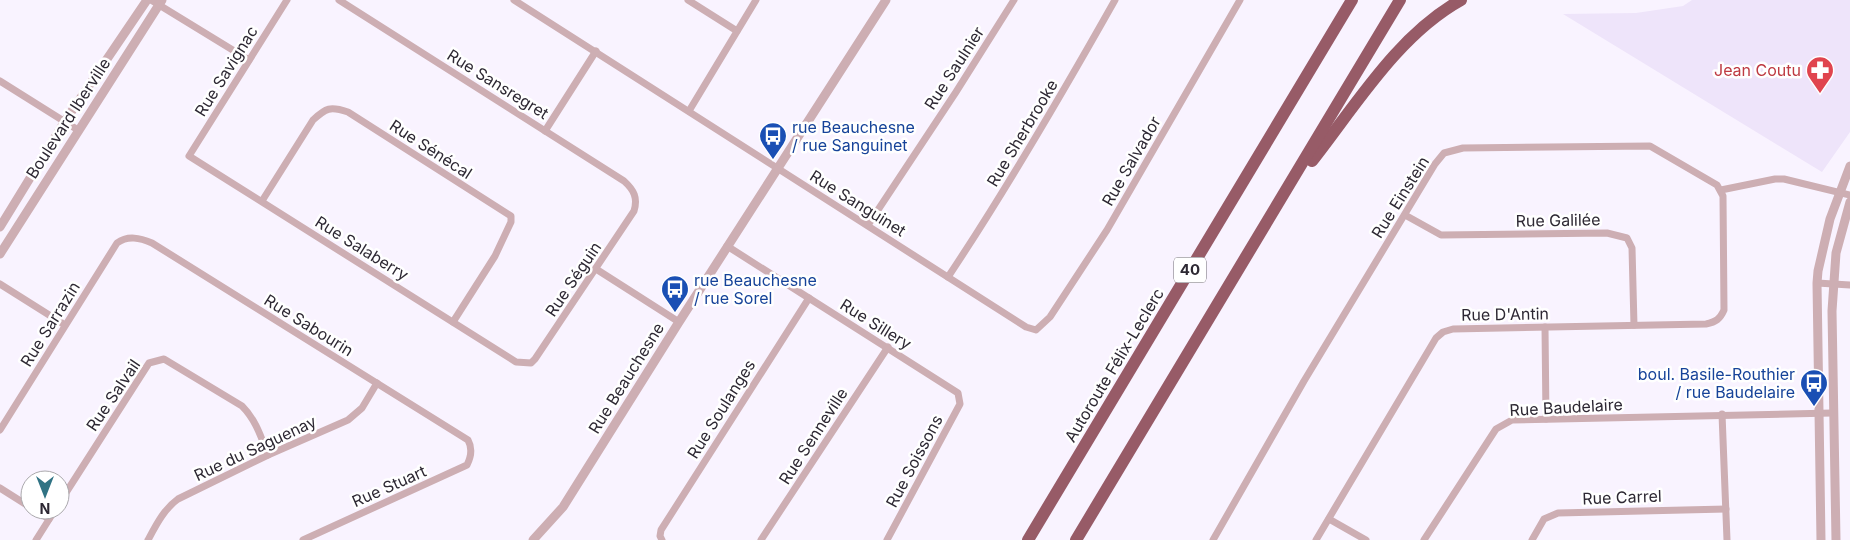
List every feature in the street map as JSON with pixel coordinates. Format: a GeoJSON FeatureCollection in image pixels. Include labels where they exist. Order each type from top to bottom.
{"type":"FeatureCollection","features":[{"type":"Feature","properties":{"kind":"highway","name":"Autoroute Félix-Leclerc"},"geometry":{"type":"LineString","coordinates":[[1028,540],[1352,0]]}},
{"type":"Feature","properties":{"kind":"highway","name":"40"},"geometry":{"type":"LineString","coordinates":[[1076,540],[1400,0]]}},
{"type":"Feature","properties":{"kind":"highway"},"geometry":{"type":"LineString","coordinates":[[1280,200],[1394,56],[1427,24],[1461,0]]}},
{"type":"Feature","properties":{"kind":"street","name":"Boulevard Iberville"},"geometry":{"type":"LineString","coordinates":[[0,227],[64,121],[147,0]]}},
{"type":"Feature","properties":{"kind":"street","name":"Rue Savignac"},"geometry":{"type":"LineString","coordinates":[[189,156],[287,0]]}},
{"type":"Feature","properties":{"kind":"street","name":"Rue Sansregret"},"geometry":{"type":"LineString","coordinates":[[339,0],[624,181],[632,188],[636,197]]}},
{"type":"Feature","properties":{"kind":"street","name":"Rue Sanguinet"},"geometry":{"type":"LineString","coordinates":[[515,0],[1026,327],[1036,330]]}},
{"type":"Feature","properties":{"kind":"street"},"geometry":{"type":"LineString","coordinates":[[688,0],[737,31]]}},
{"type":"Feature","properties":{"kind":"street"},"geometry":{"type":"LineString","coordinates":[[689,111],[756,0]]}},
{"type":"Feature","properties":{"kind":"street","name":"Rue Beauchesne"},"geometry":{"type":"LineString","coordinates":[[533,540],[563,507],[727,246],[886,0]]}},
{"type":"Feature","properties":{"kind":"street","name":"Rue Saulnier"},"geometry":{"type":"LineString","coordinates":[[868,226],[1014,0]]}},
{"type":"Feature","properties":{"kind":"street","name":"Rue Sherbrooke"},"geometry":{"type":"LineString","coordinates":[[948,277],[980,230],[1040,132],[1115,0]]}},
{"type":"Feature","properties":{"kind":"street","name":"Rue Salvador"},"geometry":{"type":"LineString","coordinates":[[1036,330],[1050,317],[1107,230],[1240,0]]}},
{"type":"Feature","properties":{"kind":"street","name":"Boulevard Iberville"},"geometry":{"type":"LineString","coordinates":[[0,254],[158,2]]}},
{"type":"Feature","properties":{"kind":"street"},"geometry":{"type":"LineString","coordinates":[[158,2],[249,60]]}},
{"type":"Feature","properties":{"kind":"street"},"geometry":{"type":"LineString","coordinates":[[545,131],[596,51]]}},
{"type":"Feature","properties":{"kind":"street"},"geometry":{"type":"LineString","coordinates":[[0,80],[78,130]]}},
{"type":"Feature","properties":{"kind":"street","name":"Rue Sénécal"},"geometry":{"type":"LineString","coordinates":[[262,201],[313,120],[324,110],[336,107],[356,117],[511,216],[511,222],[495,256],[453,322]]}},
{"type":"Feature","properties":{"kind":"street","name":"Rue Einstein"},"geometry":{"type":"LineString","coordinates":[[1213,540],[1304,381],[1435,164],[1444,154],[1463,148],[1650,146],[1717,185],[1721,190]]}},
{"type":"Feature","properties":{"kind":"street","name":"Rue Salaberry"},"geometry":{"type":"LineString","coordinates":[[189,156],[520,363]]}},
{"type":"Feature","properties":{"kind":"street"},"geometry":{"type":"LineString","coordinates":[[1821,540],[1817,283],[1826,238],[1839,192],[1850,166]]}},
{"type":"Feature","properties":{"kind":"street"},"geometry":{"type":"LineString","coordinates":[[1721,190],[1775,179],[1784,179],[1850,196]]}},
{"type":"Feature","properties":{"kind":"street","name":"Rue D'Antin"},"geometry":{"type":"LineString","coordinates":[[1316,540],[1436,338],[1443,332],[1453,329],[1706,324],[1715,322],[1720,318],[1724,310],[1723,196],[1721,190]]}},
{"type":"Feature","properties":{"kind":"street","name":"Rue Séguin"},"geometry":{"type":"LineString","coordinates":[[520,363],[531,363],[535,359],[634,210],[636,197]]}},
{"type":"Feature","properties":{"kind":"street"},"geometry":{"type":"LineString","coordinates":[[1836,540],[1832,413],[1833,284],[1836,253],[1850,202]]}},
{"type":"Feature","properties":{"kind":"street","name":"Rue Galilée"},"geometry":{"type":"LineString","coordinates":[[1405,215],[1441,235],[1607,233],[1626,238],[1632,248],[1634,325]]}},
{"type":"Feature","properties":{"kind":"street","name":"Rue Sarrazin"},"geometry":{"type":"LineString","coordinates":[[0,430],[117,243],[128,238]]}},
{"type":"Feature","properties":{"kind":"street","name":"Rue Sabourin"},"geometry":{"type":"LineString","coordinates":[[128,238],[152,243],[468,440],[470,445]]}},
{"type":"Feature","properties":{"kind":"street","name":"Rue Sillery"},"geometry":{"type":"LineString","coordinates":[[727,246],[958,393]]}},
{"type":"Feature","properties":{"kind":"street"},"geometry":{"type":"LineString","coordinates":[[596,269],[679,322]]}},
{"type":"Feature","properties":{"kind":"street"},"geometry":{"type":"LineString","coordinates":[[1817,283],[1850,285]]}},
{"type":"Feature","properties":{"kind":"street"},"geometry":{"type":"LineString","coordinates":[[0,284],[65,325]]}},
{"type":"Feature","properties":{"kind":"street","name":"Rue Soulanges"},"geometry":{"type":"LineString","coordinates":[[661,538],[660,530],[809,298]]}},
{"type":"Feature","properties":{"kind":"street"},"geometry":{"type":"LineString","coordinates":[[1545,327],[1546,419]]}},
{"type":"Feature","properties":{"kind":"street","name":"Rue Senneville"},"geometry":{"type":"LineString","coordinates":[[761,540],[888,347]]}},
{"type":"Feature","properties":{"kind":"street","name":"Rue Salvail"},"geometry":{"type":"LineString","coordinates":[[70,486],[149,363],[159,359],[164,359],[242,406],[256,423],[268,455]]}},
{"type":"Feature","properties":{"kind":"street","name":"Rue du Saguenay"},"geometry":{"type":"LineString","coordinates":[[148,540],[170,504],[268,455],[354,416],[362,408],[376,383]]}},
{"type":"Feature","properties":{"kind":"street","name":"Rue Soissons"},"geometry":{"type":"LineString","coordinates":[[887,540],[960,404],[958,393]]}},
{"type":"Feature","properties":{"kind":"street","name":"Rue Baudelaire"},"geometry":{"type":"LineString","coordinates":[[1424,540],[1496,429],[1512,420],[1832,413]]}},
{"type":"Feature","properties":{"kind":"street"},"geometry":{"type":"LineString","coordinates":[[1722,414],[1727,540]]}},
{"type":"Feature","properties":{"kind":"street","name":"Rue Stuart"},"geometry":{"type":"LineString","coordinates":[[303,540],[467,466],[470,458],[470,445]]}},
{"type":"Feature","properties":{"kind":"street"},"geometry":{"type":"LineString","coordinates":[[0,488],[20,501]]}},
{"type":"Feature","properties":{"kind":"street","name":"Rue Carrel"},"geometry":{"type":"LineString","coordinates":[[1532,540],[1544,520],[1558,513],[1726,509]]}},
{"type":"Feature","properties":{"kind":"street"},"geometry":{"type":"LineString","coordinates":[[1329,519],[1366,540]]}},
{"type":"Feature","properties":{"kind":"street"},"geometry":{"type":"LineString","coordinates":[[36,540],[48,520]]}},
{"type":"Feature","properties":{"kind":"shaded area"},"geometry":{"type":"Polygon","coordinates":[[[1692,0],[1850,0],[1850,132],[1822,172],[1563,14],[1636,13],[1683,6],[1692,0]]]}},
{"type":"Feature","properties":{"kind":"place","name":"Jean Coutu"},"geometry":{"type":"Point","coordinates":[1820,94]}},
{"type":"Feature","properties":{"kind":"place","name":"rue Beauchesne / rue Sanguinet"},"geometry":{"type":"Point","coordinates":[773,160]}},
{"type":"Feature","properties":{"kind":"place","name":"rue Beauchesne / rue Sorel"},"geometry":{"type":"Point","coordinates":[675,313]}},
{"type":"Feature","properties":{"kind":"place","name":"boul. Basile-Routhier / rue Baudelaire"},"geometry":{"type":"Point","coordinates":[1814,407]}}]}
